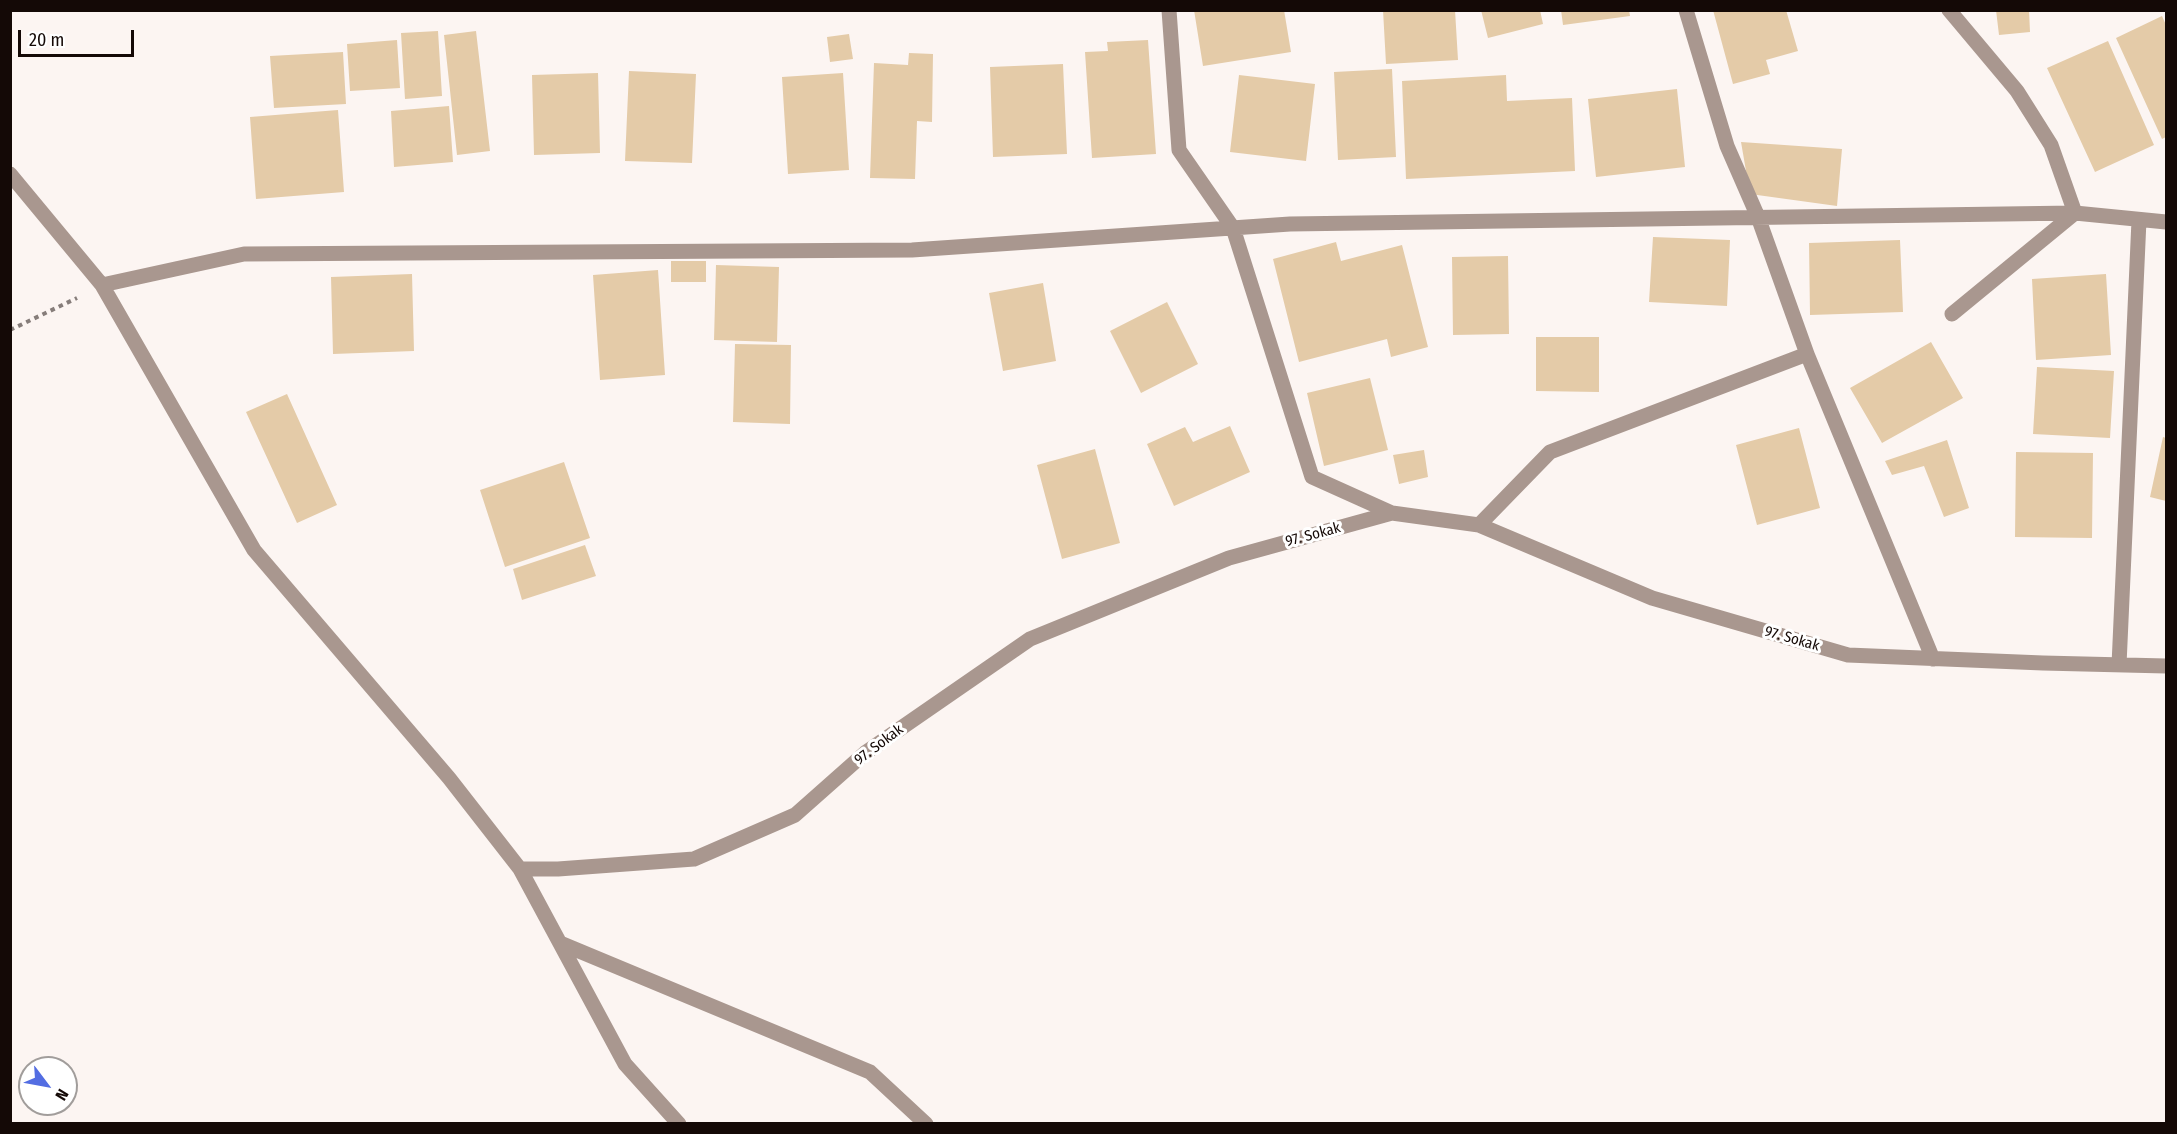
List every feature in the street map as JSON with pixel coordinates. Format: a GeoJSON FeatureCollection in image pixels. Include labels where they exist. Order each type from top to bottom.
{"type":"FeatureCollection","features":[{"type":"Feature","properties":{"kind":"street"},"geometry":{"type":"LineString","coordinates":[[1169,10],[1179,150],[1233,228],[1312,477],[1392,513]]}},
{"type":"Feature","properties":{"kind":"street"},"geometry":{"type":"LineString","coordinates":[[1686,10],[1727,146],[1758,217],[1807,354],[1933,659]]}},
{"type":"Feature","properties":{"kind":"street"},"geometry":{"type":"LineString","coordinates":[[1949,10],[2017,91],[2051,145],[2075,213]]}},
{"type":"Feature","properties":{"kind":"street"},"geometry":{"type":"LineString","coordinates":[[10,174],[102,285],[254,550],[449,778],[520,869],[626,1064],[679,1124]]}},
{"type":"Feature","properties":{"kind":"street"},"geometry":{"type":"LineString","coordinates":[[102,285],[244,254],[912,250],[1290,224],[2075,213],[2166,222]]}},
{"type":"Feature","properties":{"kind":"street"},"geometry":{"type":"LineString","coordinates":[[1952,314],[2075,213]]}},
{"type":"Feature","properties":{"kind":"street"},"geometry":{"type":"LineString","coordinates":[[2119,665],[2139,220]]}},
{"type":"Feature","properties":{"kind":"street"},"geometry":{"type":"LineString","coordinates":[[1479,525],[1550,452],[1807,354]]}},
{"type":"Feature","properties":{"kind":"street","name":"97. Sokak"},"geometry":{"type":"LineString","coordinates":[[520,869],[558,869],[694,859],[795,815],[865,753],[1030,639],[1229,558],[1392,513],[1479,525],[1662,602],[1848,655],[2166,666]]}},
{"type":"Feature","properties":{"kind":"street"},"geometry":{"type":"LineString","coordinates":[[560,943],[870,1072],[926,1124]]}},
{"type":"Feature","properties":{"kind":"path"},"geometry":{"type":"LineString","coordinates":[[10,330],[46,315],[102,285]]}},
{"type":"Feature","properties":{"kind":"building"},"geometry":{"type":"Polygon","coordinates":[[[1194,10],[1284,10],[1291,52],[1203,66],[1194,10]]]}},
{"type":"Feature","properties":{"kind":"building"},"geometry":{"type":"Polygon","coordinates":[[[1383,10],[1455,10],[1458,60],[1386,64],[1383,10]]]}},
{"type":"Feature","properties":{"kind":"building"},"geometry":{"type":"Polygon","coordinates":[[[1481,10],[1540,10],[1543,24],[1488,38],[1481,10]]]}},
{"type":"Feature","properties":{"kind":"building"},"geometry":{"type":"Polygon","coordinates":[[[1561,10],[1629,10],[1630,16],[1563,25],[1561,10]]]}},
{"type":"Feature","properties":{"kind":"building"},"geometry":{"type":"Polygon","coordinates":[[[1713,10],[1786,10],[1798,51],[1766,60],[1770,74],[1733,84],[1713,10]]]}},
{"type":"Feature","properties":{"kind":"building"},"geometry":{"type":"Polygon","coordinates":[[[1996,10],[2029,10],[2030,32],[1999,35],[1996,10]]]}},
{"type":"Feature","properties":{"kind":"building"},"geometry":{"type":"Polygon","coordinates":[[[2162,16],[2166,25],[2166,137],[2162,139],[2116,38],[2162,16]]]}},
{"type":"Feature","properties":{"kind":"building"},"geometry":{"type":"Polygon","coordinates":[[[438,31],[442,96],[405,99],[401,33],[438,31]]]}},
{"type":"Feature","properties":{"kind":"building"},"geometry":{"type":"Polygon","coordinates":[[[476,31],[490,151],[457,155],[444,35],[476,31]]]}},
{"type":"Feature","properties":{"kind":"building"},"geometry":{"type":"Polygon","coordinates":[[[849,34],[853,59],[830,62],[827,37],[849,34]]]}},
{"type":"Feature","properties":{"kind":"building"},"geometry":{"type":"Polygon","coordinates":[[[397,40],[400,88],[350,91],[347,44],[397,40]]]}},
{"type":"Feature","properties":{"kind":"building"},"geometry":{"type":"Polygon","coordinates":[[[1148,40],[1156,154],[1092,158],[1085,52],[1108,51],[1107,42],[1148,40]]]}},
{"type":"Feature","properties":{"kind":"building"},"geometry":{"type":"Polygon","coordinates":[[[2108,41],[2154,145],[2095,172],[2047,68],[2108,41]]]}},
{"type":"Feature","properties":{"kind":"building"},"geometry":{"type":"Polygon","coordinates":[[[343,52],[346,104],[274,108],[270,56],[343,52]]]}},
{"type":"Feature","properties":{"kind":"building"},"geometry":{"type":"Polygon","coordinates":[[[909,53],[933,54],[932,122],[917,121],[915,179],[870,178],[874,63],[908,65],[909,53]]]}},
{"type":"Feature","properties":{"kind":"building"},"geometry":{"type":"Polygon","coordinates":[[[1063,64],[1067,154],[993,157],[990,67],[1063,64]]]}},
{"type":"Feature","properties":{"kind":"building"},"geometry":{"type":"Polygon","coordinates":[[[1392,69],[1396,157],[1338,160],[1334,72],[1392,69]]]}},
{"type":"Feature","properties":{"kind":"building"},"geometry":{"type":"Polygon","coordinates":[[[629,71],[696,74],[692,163],[625,161],[629,71]]]}},
{"type":"Feature","properties":{"kind":"building"},"geometry":{"type":"Polygon","coordinates":[[[598,73],[600,153],[534,155],[532,75],[598,73]]]}},
{"type":"Feature","properties":{"kind":"building"},"geometry":{"type":"Polygon","coordinates":[[[843,73],[849,170],[788,174],[782,77],[843,73]]]}},
{"type":"Feature","properties":{"kind":"building"},"geometry":{"type":"Polygon","coordinates":[[[1239,75],[1315,84],[1306,161],[1230,152],[1239,75]]]}},
{"type":"Feature","properties":{"kind":"building"},"geometry":{"type":"Polygon","coordinates":[[[1506,75],[1507,101],[1572,98],[1575,171],[1406,179],[1402,81],[1506,75]]]}},
{"type":"Feature","properties":{"kind":"building"},"geometry":{"type":"Polygon","coordinates":[[[1677,89],[1685,167],[1596,177],[1588,99],[1677,89]]]}},
{"type":"Feature","properties":{"kind":"building"},"geometry":{"type":"Polygon","coordinates":[[[449,106],[453,162],[394,167],[391,111],[449,106]]]}},
{"type":"Feature","properties":{"kind":"building"},"geometry":{"type":"Polygon","coordinates":[[[338,110],[344,192],[256,199],[250,117],[338,110]]]}},
{"type":"Feature","properties":{"kind":"building"},"geometry":{"type":"Polygon","coordinates":[[[1741,142],[1842,149],[1837,206],[1750,194],[1741,142]]]}},
{"type":"Feature","properties":{"kind":"building"},"geometry":{"type":"Polygon","coordinates":[[[1653,237],[1730,240],[1727,306],[1649,302],[1653,237]]]}},
{"type":"Feature","properties":{"kind":"building"},"geometry":{"type":"Polygon","coordinates":[[[1900,240],[1903,312],[1810,315],[1809,243],[1900,240]]]}},
{"type":"Feature","properties":{"kind":"building"},"geometry":{"type":"Polygon","coordinates":[[[1336,242],[1341,261],[1402,245],[1428,347],[1391,357],[1387,339],[1299,362],[1273,259],[1336,242]]]}},
{"type":"Feature","properties":{"kind":"building"},"geometry":{"type":"Polygon","coordinates":[[[1508,256],[1509,334],[1453,335],[1452,257],[1508,256]]]}},
{"type":"Feature","properties":{"kind":"building"},"geometry":{"type":"Polygon","coordinates":[[[671,261],[706,261],[706,282],[671,282],[671,261]]]}},
{"type":"Feature","properties":{"kind":"building"},"geometry":{"type":"Polygon","coordinates":[[[716,265],[779,267],[777,342],[714,340],[716,265]]]}},
{"type":"Feature","properties":{"kind":"building"},"geometry":{"type":"Polygon","coordinates":[[[658,270],[665,375],[600,380],[593,275],[658,270]]]}},
{"type":"Feature","properties":{"kind":"building"},"geometry":{"type":"Polygon","coordinates":[[[412,274],[414,351],[333,354],[331,277],[412,274]]]}},
{"type":"Feature","properties":{"kind":"building"},"geometry":{"type":"Polygon","coordinates":[[[2106,274],[2111,355],[2036,360],[2032,279],[2106,274]]]}},
{"type":"Feature","properties":{"kind":"building"},"geometry":{"type":"Polygon","coordinates":[[[1043,283],[1056,361],[1003,371],[989,293],[1043,283]]]}},
{"type":"Feature","properties":{"kind":"building"},"geometry":{"type":"Polygon","coordinates":[[[1167,302],[1198,364],[1141,393],[1110,331],[1167,302]]]}},
{"type":"Feature","properties":{"kind":"building"},"geometry":{"type":"Polygon","coordinates":[[[1536,337],[1599,337],[1599,392],[1536,391],[1536,337]]]}},
{"type":"Feature","properties":{"kind":"building"},"geometry":{"type":"Polygon","coordinates":[[[1931,342],[1963,398],[1882,443],[1850,388],[1931,342]]]}},
{"type":"Feature","properties":{"kind":"building"},"geometry":{"type":"Polygon","coordinates":[[[735,344],[791,345],[790,424],[733,422],[735,344]]]}},
{"type":"Feature","properties":{"kind":"building"},"geometry":{"type":"Polygon","coordinates":[[[2037,367],[2114,371],[2110,438],[2033,434],[2037,367]]]}},
{"type":"Feature","properties":{"kind":"building"},"geometry":{"type":"Polygon","coordinates":[[[1370,378],[1388,450],[1324,466],[1307,393],[1370,378]]]}},
{"type":"Feature","properties":{"kind":"building"},"geometry":{"type":"Polygon","coordinates":[[[287,394],[337,505],[297,523],[246,412],[287,394]]]}},
{"type":"Feature","properties":{"kind":"building"},"geometry":{"type":"Polygon","coordinates":[[[1230,426],[1250,472],[1174,506],[1147,444],[1185,427],[1193,442],[1230,426]]]}},
{"type":"Feature","properties":{"kind":"building"},"geometry":{"type":"Polygon","coordinates":[[[1799,428],[1820,508],[1757,525],[1736,445],[1799,428]]]}},
{"type":"Feature","properties":{"kind":"building"},"geometry":{"type":"Polygon","coordinates":[[[2163,437],[2166,438],[2166,501],[2150,497],[2163,437]]]}},
{"type":"Feature","properties":{"kind":"building"},"geometry":{"type":"Polygon","coordinates":[[[1947,440],[1969,508],[1944,517],[1924,466],[1892,475],[1885,461],[1947,440]]]}},
{"type":"Feature","properties":{"kind":"building"},"geometry":{"type":"Polygon","coordinates":[[[1095,449],[1120,543],[1062,559],[1037,465],[1095,449]]]}},
{"type":"Feature","properties":{"kind":"building"},"geometry":{"type":"Polygon","coordinates":[[[1424,450],[1428,477],[1399,484],[1393,455],[1424,450]]]}},
{"type":"Feature","properties":{"kind":"building"},"geometry":{"type":"Polygon","coordinates":[[[2016,452],[2093,453],[2092,538],[2015,537],[2016,452]]]}},
{"type":"Feature","properties":{"kind":"building"},"geometry":{"type":"Polygon","coordinates":[[[564,462],[590,538],[505,567],[480,490],[564,462]]]}},
{"type":"Feature","properties":{"kind":"building"},"geometry":{"type":"Polygon","coordinates":[[[585,545],[596,576],[522,600],[513,569],[585,545]]]}}]}
